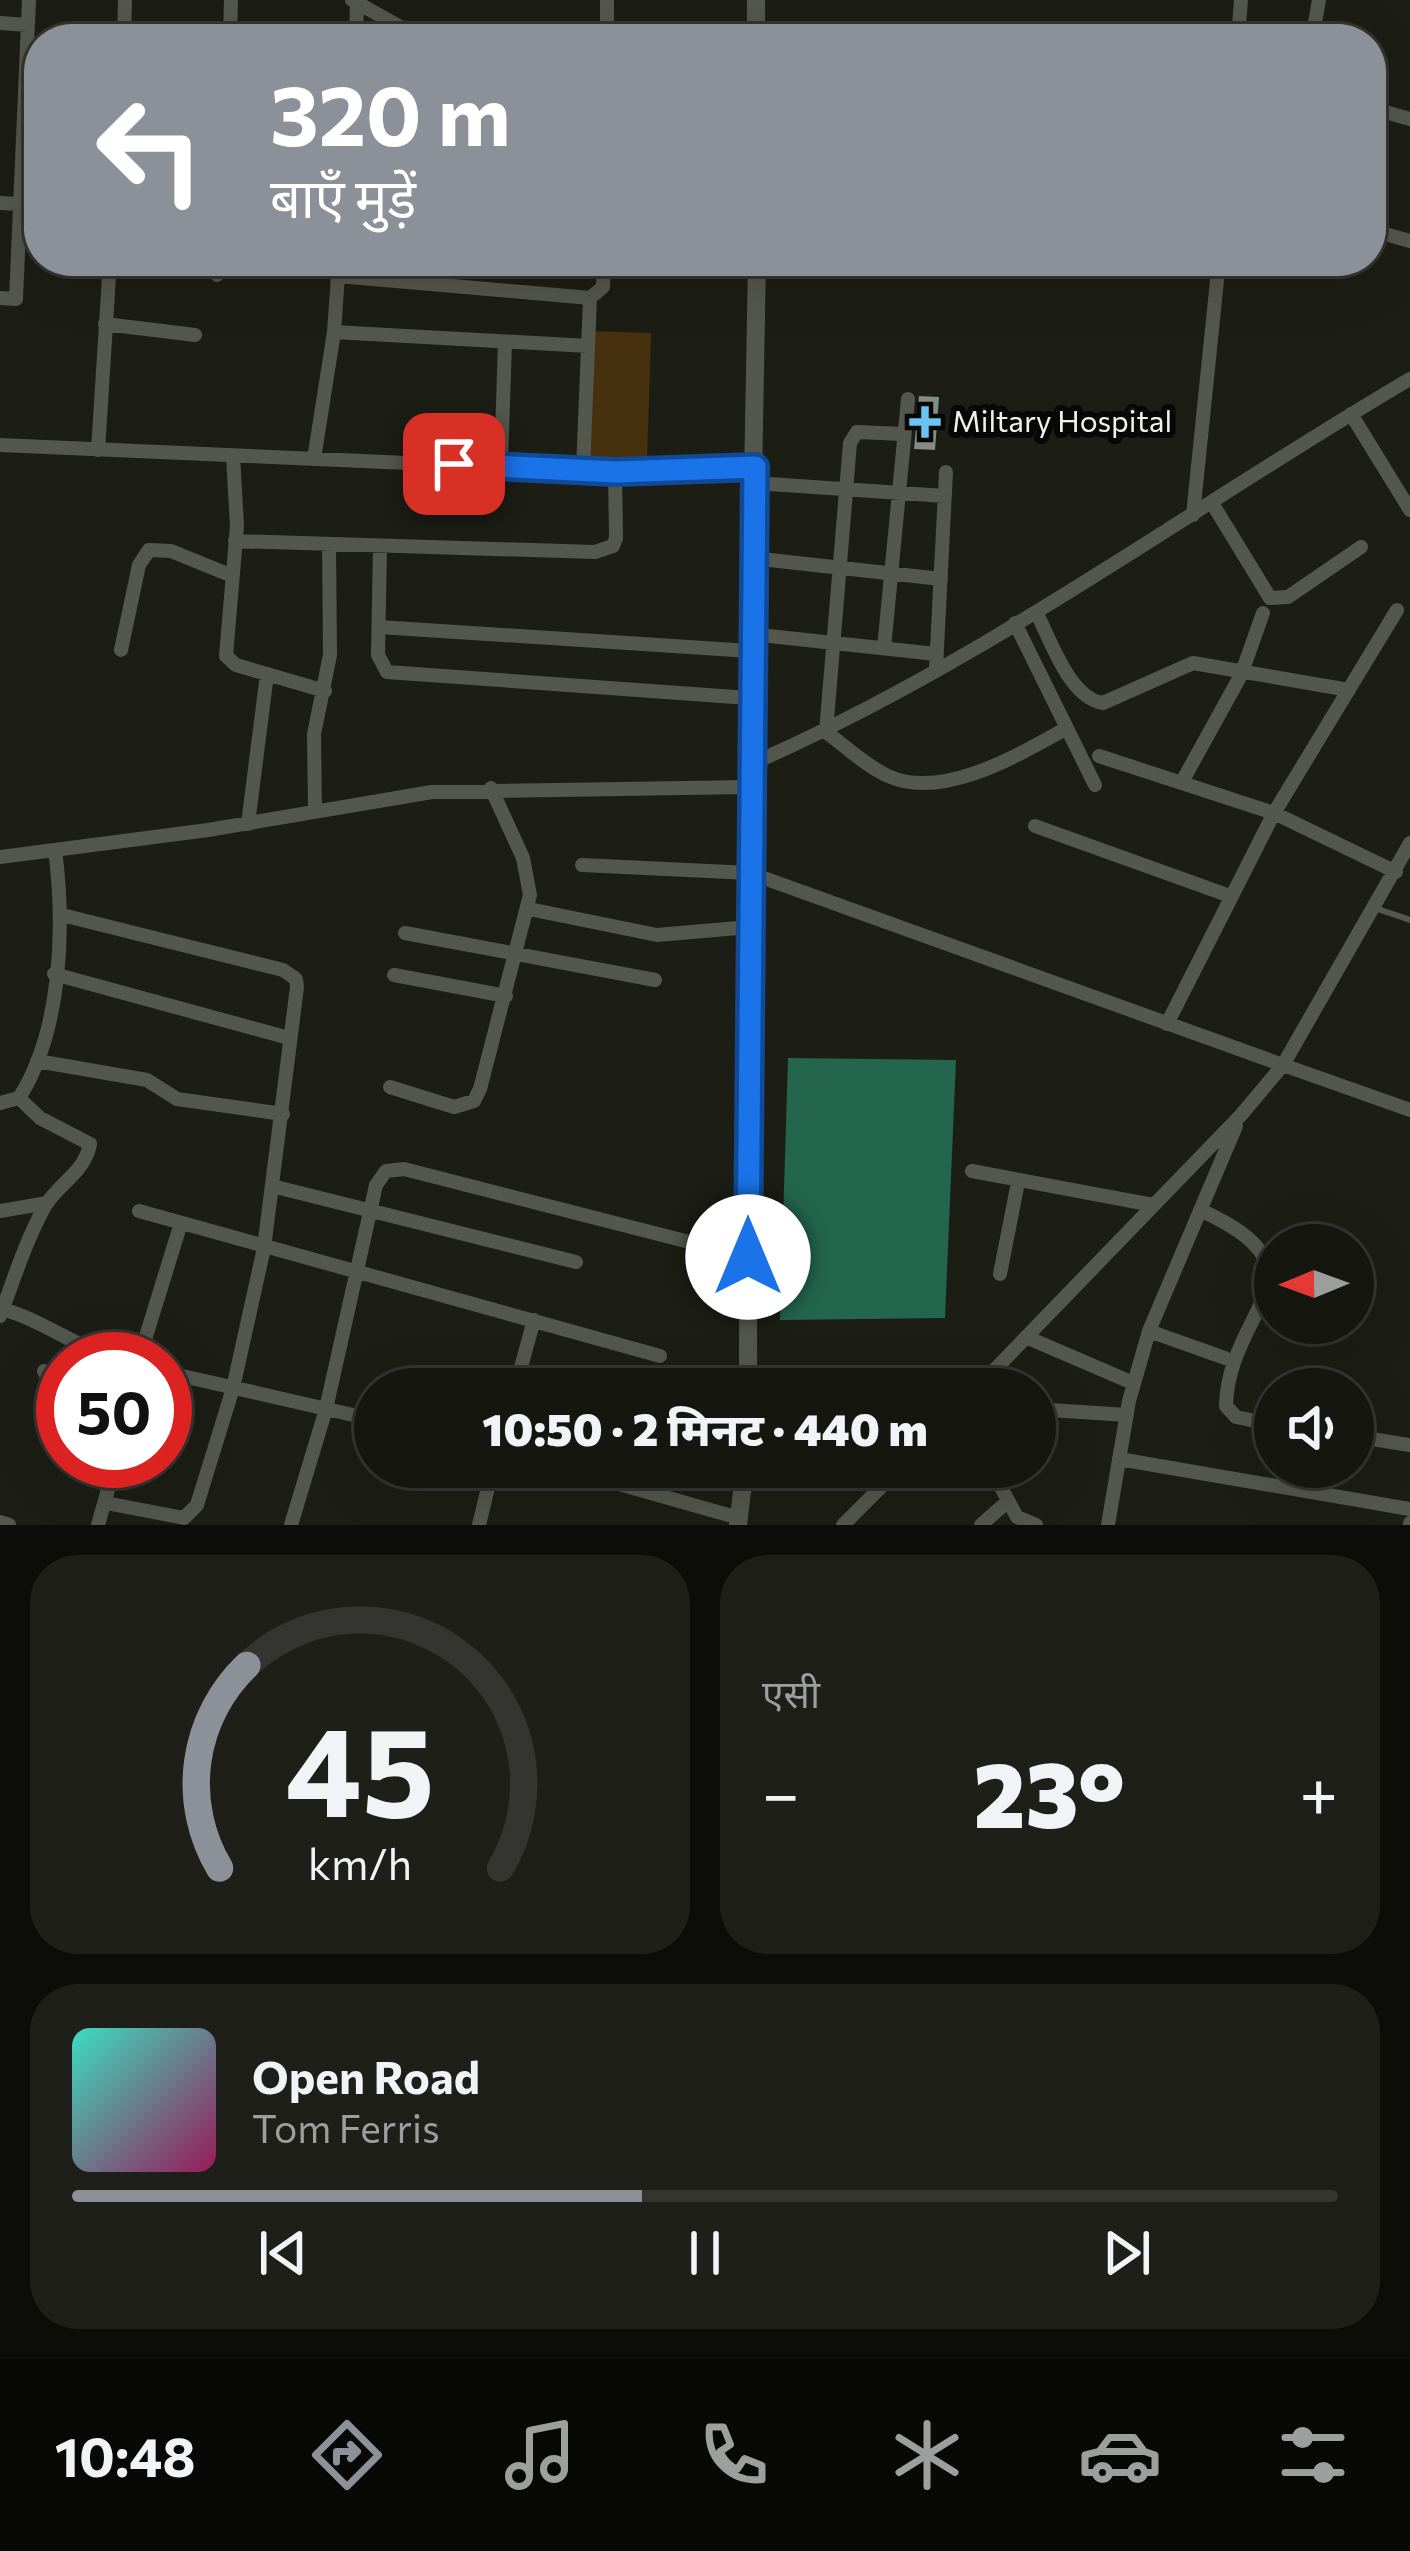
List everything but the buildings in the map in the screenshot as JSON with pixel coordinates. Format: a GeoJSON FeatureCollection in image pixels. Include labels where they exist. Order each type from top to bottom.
{"type":"FeatureCollection","features":[{"type":"Feature","properties":{"kind":"main road"},"geometry":{"type":"LineString","coordinates":[[748,1368],[748,766],[758,276]]}},
{"type":"Feature","properties":{"kind":"main road"},"geometry":{"type":"LineString","coordinates":[[739,1522],[743,1488]]}},
{"type":"Feature","properties":{"kind":"street"},"geometry":{"type":"LineString","coordinates":[[355,1],[396,24]]}},
{"type":"Feature","properties":{"kind":"street"},"geometry":{"type":"LineString","coordinates":[[0,298],[16,299],[24,157]]}},
{"type":"Feature","properties":{"kind":"street"},"geometry":{"type":"LineString","coordinates":[[0,203],[18,204]]}},
{"type":"Feature","properties":{"kind":"street"},"geometry":{"type":"LineString","coordinates":[[98,450],[109,276]]}},
{"type":"Feature","properties":{"kind":"street"},"geometry":{"type":"LineString","coordinates":[[314,459],[338,276]]}},
{"type":"Feature","properties":{"kind":"street"},"geometry":{"type":"LineString","coordinates":[[406,276],[590,298],[603,287],[603,276]]}},
{"type":"Feature","properties":{"kind":"street"},"geometry":{"type":"LineString","coordinates":[[1193,515],[1217,276]]}},
{"type":"Feature","properties":{"kind":"street"},"geometry":{"type":"LineString","coordinates":[[583,470],[590,298]]}},
{"type":"Feature","properties":{"kind":"street"},"geometry":{"type":"LineString","coordinates":[[105,324],[195,335]]}},
{"type":"Feature","properties":{"kind":"street"},"geometry":{"type":"LineString","coordinates":[[334,332],[588,346]]}},
{"type":"Feature","properties":{"kind":"street"},"geometry":{"type":"LineString","coordinates":[[501,465],[506,342]]}},
{"type":"Feature","properties":{"kind":"street"},"geometry":{"type":"LineString","coordinates":[[748,766],[826,732],[936,661],[1036,612],[1410,380]]}},
{"type":"Feature","properties":{"kind":"street"},"geometry":{"type":"LineString","coordinates":[[884,648],[908,399]]}},
{"type":"Feature","properties":{"kind":"street"},"geometry":{"type":"LineString","coordinates":[[1351,414],[1410,510]]}},
{"type":"Feature","properties":{"kind":"street"},"geometry":{"type":"LineString","coordinates":[[826,732],[850,443],[857,432],[904,434]]}},
{"type":"Feature","properties":{"kind":"street"},"geometry":{"type":"LineString","coordinates":[[0,445],[754,475],[945,496]]}},
{"type":"Feature","properties":{"kind":"street"},"geometry":{"type":"LineString","coordinates":[[233,456],[236,541],[226,656],[236,665],[325,691]]}},
{"type":"Feature","properties":{"kind":"street"},"geometry":{"type":"LineString","coordinates":[[236,541],[607,550],[616,538],[615,472]]}},
{"type":"Feature","properties":{"kind":"street"},"geometry":{"type":"LineString","coordinates":[[936,661],[946,472]]}},
{"type":"Feature","properties":{"kind":"street"},"geometry":{"type":"LineString","coordinates":[[1212,503],[1270,598],[1288,597],[1361,547]]}},
{"type":"Feature","properties":{"kind":"street"},"geometry":{"type":"LineString","coordinates":[[315,811],[314,734],[330,656],[329,545]]}},
{"type":"Feature","properties":{"kind":"street"},"geometry":{"type":"LineString","coordinates":[[380,547],[379,662],[393,673],[749,698]]}},
{"type":"Feature","properties":{"kind":"street"},"geometry":{"type":"LineString","coordinates":[[121,650],[139,565],[148,550],[171,550],[230,575]]}},
{"type":"Feature","properties":{"kind":"street"},"geometry":{"type":"LineString","coordinates":[[752,558],[941,579]]}},
{"type":"Feature","properties":{"kind":"street"},"geometry":{"type":"LineString","coordinates":[[1167,1024],[1274,813],[1397,610]]}},
{"type":"Feature","properties":{"kind":"street"},"geometry":{"type":"LineString","coordinates":[[1036,612],[1077,686],[1091,701],[1103,703],[1193,662],[1241,675],[1348,690]]}},
{"type":"Feature","properties":{"kind":"street"},"geometry":{"type":"LineString","coordinates":[[1183,780],[1241,675],[1263,613]]}},
{"type":"Feature","properties":{"kind":"street"},"geometry":{"type":"LineString","coordinates":[[1015,623],[1095,784]]}},
{"type":"Feature","properties":{"kind":"street"},"geometry":{"type":"LineString","coordinates":[[379,627],[832,643],[884,648],[936,661]]}},
{"type":"Feature","properties":{"kind":"street"},"geometry":{"type":"LineString","coordinates":[[248,824],[266,674]]}},
{"type":"Feature","properties":{"kind":"street"},"geometry":{"type":"LineString","coordinates":[[826,732],[887,776],[910,782],[950,778],[1010,759],[1067,728]]}},
{"type":"Feature","properties":{"kind":"street"},"geometry":{"type":"LineString","coordinates":[[1099,756],[1274,813],[1396,872]]}},
{"type":"Feature","properties":{"kind":"street"},"geometry":{"type":"LineString","coordinates":[[0,856],[491,788],[748,787]]}},
{"type":"Feature","properties":{"kind":"street"},"geometry":{"type":"LineString","coordinates":[[389,1088],[454,1107],[474,1101],[529,909],[527,867],[491,788]]}},
{"type":"Feature","properties":{"kind":"street"},"geometry":{"type":"LineString","coordinates":[[1035,826],[1230,896]]}},
{"type":"Feature","properties":{"kind":"street"},"geometry":{"type":"LineString","coordinates":[[996,1368],[1241,1115],[1283,1065],[1410,843]]}},
{"type":"Feature","properties":{"kind":"street"},"geometry":{"type":"LineString","coordinates":[[19,1098],[37,1061],[54,974],[62,915],[56,850]]}},
{"type":"Feature","properties":{"kind":"street"},"geometry":{"type":"LineString","coordinates":[[582,865],[750,873],[1410,1110]]}},
{"type":"Feature","properties":{"kind":"street"},"geometry":{"type":"LineString","coordinates":[[529,909],[657,935],[750,927]]}},
{"type":"Feature","properties":{"kind":"street"},"geometry":{"type":"LineString","coordinates":[[62,915],[292,974],[297,987],[265,1248],[233,1388],[190,1515],[169,1518],[106,1503]]}},
{"type":"Feature","properties":{"kind":"street"},"geometry":{"type":"LineString","coordinates":[[405,932],[655,980]]}},
{"type":"Feature","properties":{"kind":"street"},"geometry":{"type":"LineString","coordinates":[[54,974],[289,1038]]}},
{"type":"Feature","properties":{"kind":"street"},"geometry":{"type":"LineString","coordinates":[[394,975],[506,996]]}},
{"type":"Feature","properties":{"kind":"street"},"geometry":{"type":"LineString","coordinates":[[37,1061],[147,1080],[177,1099],[283,1114]]}},
{"type":"Feature","properties":{"kind":"street"},"geometry":{"type":"LineString","coordinates":[[0,1102],[19,1098]]}},
{"type":"Feature","properties":{"kind":"street"},"geometry":{"type":"LineString","coordinates":[[19,1098],[40,1118],[90,1144],[80,1168],[47,1203],[1,1313],[41,1321],[57,1332]]}},
{"type":"Feature","properties":{"kind":"street"},"geometry":{"type":"LineString","coordinates":[[1108,1525],[1133,1383],[1150,1331],[1241,1115]]}},
{"type":"Feature","properties":{"kind":"street"},"geometry":{"type":"LineString","coordinates":[[291,1525],[326,1408],[380,1177],[404,1169],[748,1257]]}},
{"type":"Feature","properties":{"kind":"street"},"geometry":{"type":"LineString","coordinates":[[972,1171],[1153,1205]]}},
{"type":"Feature","properties":{"kind":"street"},"geometry":{"type":"LineString","coordinates":[[1000,1274],[1018,1182]]}},
{"type":"Feature","properties":{"kind":"street"},"geometry":{"type":"LineString","coordinates":[[276,1187],[576,1262]]}},
{"type":"Feature","properties":{"kind":"street"},"geometry":{"type":"LineString","coordinates":[[0,1210],[47,1203]]}},
{"type":"Feature","properties":{"kind":"street"},"geometry":{"type":"LineString","coordinates":[[1201,1210],[1242,1229],[1264,1251],[1267,1283],[1232,1370],[1226,1406],[1236,1417],[1254,1421]]}},
{"type":"Feature","properties":{"kind":"street"},"geometry":{"type":"LineString","coordinates":[[139,1211],[660,1356]]}},
{"type":"Feature","properties":{"kind":"street"},"geometry":{"type":"LineString","coordinates":[[148,1332],[182,1223]]}},
{"type":"Feature","properties":{"kind":"street"},"geometry":{"type":"LineString","coordinates":[[520,1368],[534,1321]]}},
{"type":"Feature","properties":{"kind":"street"},"geometry":{"type":"LineString","coordinates":[[1150,1331],[1225,1358]]}},
{"type":"Feature","properties":{"kind":"street"},"geometry":{"type":"LineString","coordinates":[[1026,1337],[1133,1383]]}},
{"type":"Feature","properties":{"kind":"street"},"geometry":{"type":"LineString","coordinates":[[192,1378],[354,1415]]}},
{"type":"Feature","properties":{"kind":"street"},"geometry":{"type":"LineString","coordinates":[[1056,1410],[1127,1414]]}},
{"type":"Feature","properties":{"kind":"street"},"geometry":{"type":"LineString","coordinates":[[1374,1439],[1410,1444]]}},
{"type":"Feature","properties":{"kind":"street"},"geometry":{"type":"LineString","coordinates":[[1119,1459],[1410,1509]]}},
{"type":"Feature","properties":{"kind":"street"},"geometry":{"type":"LineString","coordinates":[[98,1525],[109,1488]]}},
{"type":"Feature","properties":{"kind":"street"},"geometry":{"type":"LineString","coordinates":[[479,1525],[489,1488]]}},
{"type":"Feature","properties":{"kind":"street"},"geometry":{"type":"LineString","coordinates":[[628,1488],[739,1522]]}},
{"type":"Feature","properties":{"kind":"street"},"geometry":{"type":"LineString","coordinates":[[843,1525],[881,1488]]}},
{"type":"Feature","properties":{"kind":"street"},"geometry":{"type":"LineString","coordinates":[[1000,1488],[1017,1516],[1036,1525]]}},
{"type":"Feature","properties":{"kind":"street"},"geometry":{"type":"LineString","coordinates":[[982,1525],[1007,1502]]}},
{"type":"Feature","properties":{"kind":"street"},"geometry":{"type":"LineString","coordinates":[[0,1522],[9,1525]]}},
{"type":"Feature","properties":{"kind":"lane"},"geometry":{"type":"LineString","coordinates":[[1375,908],[1410,920]]}},
{"type":"Feature","properties":{"kind":"shaded area"},"geometry":{"type":"Polygon","coordinates":[[[587,331],[651,333],[647,462],[583,460],[587,331]]]}},
{"type":"Feature","properties":{"kind":"shaded area"},"geometry":{"type":"Polygon","coordinates":[[[788,1058],[956,1060],[945,1318],[780,1320],[788,1058]]]}},
{"type":"Feature","properties":{"kind":"place","name":"Miltary Hospital"},"geometry":{"type":"Point","coordinates":[925,422]}},
{"type":"Feature","properties":{"kind":"route"},"geometry":{"type":"LineString","coordinates":[[454,464],[615,472],[755,467],[749,698],[748,1257]]}}]}
